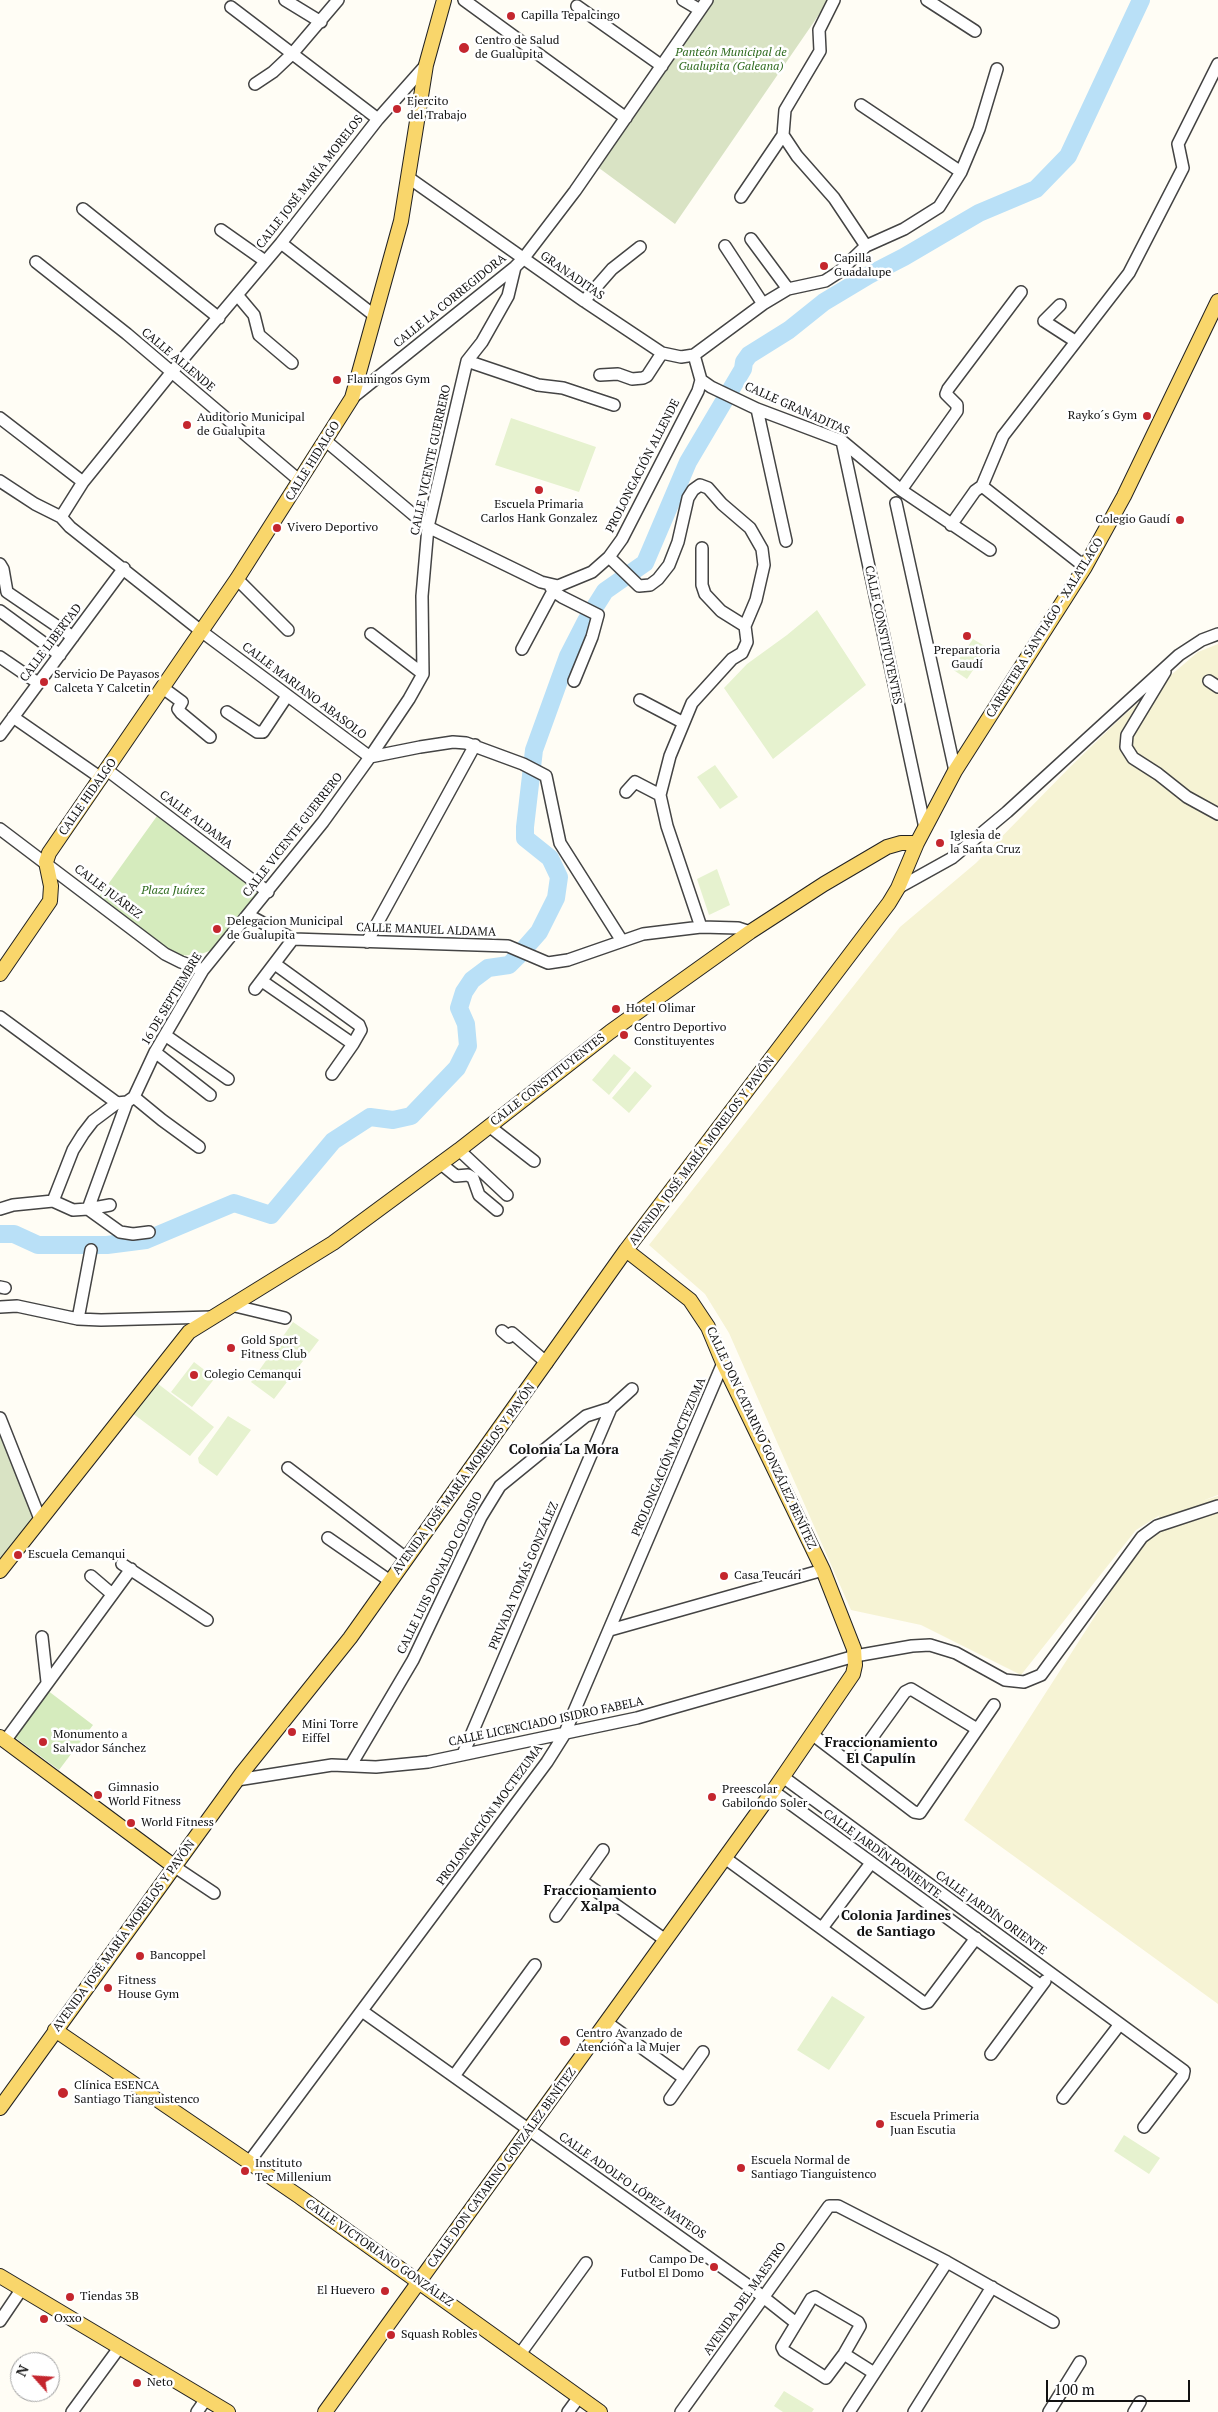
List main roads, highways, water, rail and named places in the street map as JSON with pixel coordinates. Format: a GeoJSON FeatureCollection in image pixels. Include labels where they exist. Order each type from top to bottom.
{"type":"FeatureCollection","features":[{"type":"Feature","properties":{"kind":"main road","name":"CALLE HIDALGO"},"geometry":{"type":"LineString","coordinates":[[0,974],[50,901],[52,886],[46,862],[49,853],[237,579],[352,398],[401,221],[426,65],[444,0]]}},
{"type":"Feature","properties":{"kind":"main road","name":"CARRETERA SANTIAGO - XALATLACO"},"geometry":{"type":"LineString","coordinates":[[917,843],[955,771],[1085,567],[1124,496],[1218,301]]}},
{"type":"Feature","properties":{"kind":"main road","name":"CALLE CONSTITUYENTES"},"geometry":{"type":"LineString","coordinates":[[0,1571],[189,1332],[235,1306],[333,1243],[459,1150],[610,1032],[750,932],[824,884],[887,847],[901,843],[917,843]]}},
{"type":"Feature","properties":{"kind":"main road","name":"AVENIDA JOSÉ MARÍA MORELOS Y PAVÓN"},"geometry":{"type":"LineString","coordinates":[[0,2108],[237,1780],[350,1638],[547,1364],[626,1250],[868,932],[898,888],[917,843]]}},
{"type":"Feature","properties":{"kind":"main road","name":"CALLE DON CATARINO GONZÁLEZ BENÍTEZ"},"geometry":{"type":"LineString","coordinates":[[325,2412],[530,2130],[664,1939],[813,1735],[849,1683],[855,1665],[855,1656],[823,1570],[723,1363],[708,1326],[690,1300],[626,1250]]}},
{"type":"Feature","properties":{"kind":"main road"},"geometry":{"type":"LineString","coordinates":[[3,1739],[175,1867]]}},
{"type":"Feature","properties":{"kind":"main road","name":"CALLE VICTORIANO GONZÁLEZ"},"geometry":{"type":"LineString","coordinates":[[55,2030],[249,2162],[600,2412]]}},
{"type":"Feature","properties":{"kind":"main road"},"geometry":{"type":"LineString","coordinates":[[0,2276],[228,2412]]}},
{"type":"Feature","properties":{"kind":"waterway"},"geometry":{"type":"LineString","coordinates":[[0,1234],[14,1234],[38,1245],[107,1245],[146,1240],[234,1203],[271,1215],[333,1141],[370,1117],[393,1120],[411,1116],[457,1068],[468,1046],[466,1024],[459,1008],[464,992],[472,980],[488,968],[509,965],[517,957],[539,932],[556,898],[559,877],[550,858],[525,838],[525,827],[534,750],[568,656],[586,621],[605,591],[645,563],[688,462],[743,369],[744,362],[749,355],[789,330],[824,302],[869,275],[904,257],[979,213],[1036,189],[1068,156],[1141,0]]}},
{"type":"Feature","properties":{"kind":"place","name":"Capilla Tepalcingo"},"geometry":{"type":"Point","coordinates":[511,16]}},
{"type":"Feature","properties":{"kind":"place","name":"Centro de Salud de Gualupita"},"geometry":{"type":"Point","coordinates":[464,48]}},
{"type":"Feature","properties":{"kind":"place","name":"Ejercito del Trabajo"},"geometry":{"type":"Point","coordinates":[397,109]}},
{"type":"Feature","properties":{"kind":"place","name":"Capilla Guadalupe"},"geometry":{"type":"Point","coordinates":[824,266]}},
{"type":"Feature","properties":{"kind":"place","name":"Flamingos Gym"},"geometry":{"type":"Point","coordinates":[337,380]}},
{"type":"Feature","properties":{"kind":"place","name":"Rayko´s Gym"},"geometry":{"type":"Point","coordinates":[1147,416]}},
{"type":"Feature","properties":{"kind":"place","name":"Auditorio Municipal de Gualupita"},"geometry":{"type":"Point","coordinates":[187,425]}},
{"type":"Feature","properties":{"kind":"place","name":"Escuela Primaria Carlos Hank Gonzalez"},"geometry":{"type":"Point","coordinates":[539,490]}},
{"type":"Feature","properties":{"kind":"place","name":"Colegio Gaudí"},"geometry":{"type":"Point","coordinates":[1180,520]}},
{"type":"Feature","properties":{"kind":"place","name":"Vivero Deportivo"},"geometry":{"type":"Point","coordinates":[277,528]}},
{"type":"Feature","properties":{"kind":"place","name":"Preparatoria Gaudí"},"geometry":{"type":"Point","coordinates":[967,636]}},
{"type":"Feature","properties":{"kind":"place","name":"Servicio De Payasos Calceta Y Calcetin"},"geometry":{"type":"Point","coordinates":[44,682]}},
{"type":"Feature","properties":{"kind":"place","name":"Iglesia de la Santa Cruz"},"geometry":{"type":"Point","coordinates":[940,843]}},
{"type":"Feature","properties":{"kind":"place","name":"Delegacion Municipal de Gualupita"},"geometry":{"type":"Point","coordinates":[217,929]}},
{"type":"Feature","properties":{"kind":"place","name":"Hotel Olimar"},"geometry":{"type":"Point","coordinates":[616,1009]}},
{"type":"Feature","properties":{"kind":"place","name":"Centro Deportivo Constituyentes"},"geometry":{"type":"Point","coordinates":[624,1035]}},
{"type":"Feature","properties":{"kind":"place","name":"Gold Sport Fitness Club"},"geometry":{"type":"Point","coordinates":[231,1348]}},
{"type":"Feature","properties":{"kind":"place","name":"Colegio Cemanqui"},"geometry":{"type":"Point","coordinates":[194,1375]}},
{"type":"Feature","properties":{"kind":"place","name":"Escuela Cemanqui"},"geometry":{"type":"Point","coordinates":[18,1555]}},
{"type":"Feature","properties":{"kind":"place","name":"Casa Teucári"},"geometry":{"type":"Point","coordinates":[724,1576]}},
{"type":"Feature","properties":{"kind":"place","name":"Mini Torre Eiffel"},"geometry":{"type":"Point","coordinates":[292,1732]}},
{"type":"Feature","properties":{"kind":"place","name":"Monumento a Salvador Sánchez"},"geometry":{"type":"Point","coordinates":[43,1742]}},
{"type":"Feature","properties":{"kind":"place","name":"Gimnasio World Fitness"},"geometry":{"type":"Point","coordinates":[98,1795]}},
{"type":"Feature","properties":{"kind":"place","name":"Preescolar Gabilondo Soler"},"geometry":{"type":"Point","coordinates":[712,1797]}},
{"type":"Feature","properties":{"kind":"place","name":"World Fitness"},"geometry":{"type":"Point","coordinates":[131,1823]}},
{"type":"Feature","properties":{"kind":"place","name":"Bancoppel"},"geometry":{"type":"Point","coordinates":[140,1956]}},
{"type":"Feature","properties":{"kind":"place","name":"Fitness House Gym"},"geometry":{"type":"Point","coordinates":[108,1988]}},
{"type":"Feature","properties":{"kind":"place","name":"Centro Avanzado de Atención a la Mujer"},"geometry":{"type":"Point","coordinates":[565,2041]}},
{"type":"Feature","properties":{"kind":"place","name":"Clínica ESENCA Santiago Tianguistenco"},"geometry":{"type":"Point","coordinates":[63,2093]}},
{"type":"Feature","properties":{"kind":"place","name":"Escuela Primeria Juan Escutia"},"geometry":{"type":"Point","coordinates":[880,2124]}},
{"type":"Feature","properties":{"kind":"place","name":"Escuela Normal de Santiago Tianguistenco"},"geometry":{"type":"Point","coordinates":[741,2168]}},
{"type":"Feature","properties":{"kind":"place","name":"Instituto Tec Millenium"},"geometry":{"type":"Point","coordinates":[245,2171]}},
{"type":"Feature","properties":{"kind":"place","name":"Campo De Futbol El Domo"},"geometry":{"type":"Point","coordinates":[714,2267]}},
{"type":"Feature","properties":{"kind":"place","name":"El Huevero"},"geometry":{"type":"Point","coordinates":[385,2291]}},
{"type":"Feature","properties":{"kind":"place","name":"Tiendas 3B"},"geometry":{"type":"Point","coordinates":[70,2297]}},
{"type":"Feature","properties":{"kind":"place","name":"Oxxo"},"geometry":{"type":"Point","coordinates":[44,2319]}},
{"type":"Feature","properties":{"kind":"place","name":"Squash Robles"},"geometry":{"type":"Point","coordinates":[391,2335]}},
{"type":"Feature","properties":{"kind":"place","name":"Neto"},"geometry":{"type":"Point","coordinates":[137,2383]}},
{"type":"Feature","properties":{"kind":"district","name":"Colonia La Mora"},"geometry":{"type":"Point","coordinates":[564,1450]}},
{"type":"Feature","properties":{"kind":"district","name":"Fraccionamiento El Capulín"},"geometry":{"type":"Point","coordinates":[881,1752]}},
{"type":"Feature","properties":{"kind":"district","name":"Fraccionamiento Xalpa"},"geometry":{"type":"Point","coordinates":[600,1899]}},
{"type":"Feature","properties":{"kind":"district","name":"Colonia Jardines de Santiago"},"geometry":{"type":"Point","coordinates":[896,1924]}},
{"type":"Feature","properties":{"kind":"park label","name":"Panteón Municipal de Gualupita (Galeana)"},"geometry":{"type":"Point","coordinates":[731,60]}},
{"type":"Feature","properties":{"kind":"park label","name":"Plaza Juárez"},"geometry":{"type":"Point","coordinates":[173,891]}}]}
